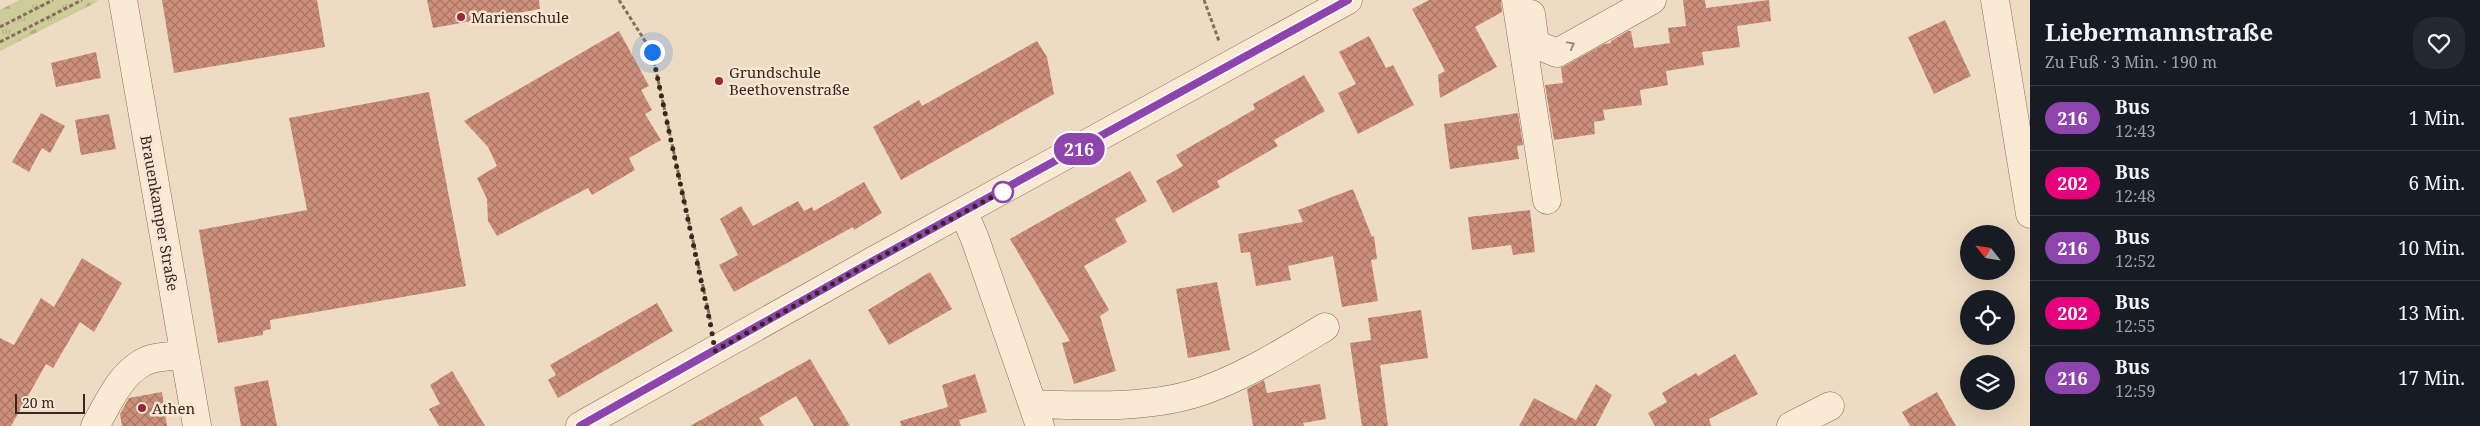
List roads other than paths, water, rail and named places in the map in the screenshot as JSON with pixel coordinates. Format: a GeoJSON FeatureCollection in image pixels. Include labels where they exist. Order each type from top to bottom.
{"type":"FeatureCollection","features":[{"type":"Feature","properties":{"kind":"street","name":"Brauenkamper Straße"},"geometry":{"type":"LineString","coordinates":[[123,0],[197,426]]}},
{"type":"Feature","properties":{"kind":"street"},"geometry":{"type":"LineString","coordinates":[[580,426],[873,261],[964,213],[1348,0]]}},
{"type":"Feature","properties":{"kind":"street"},"geometry":{"type":"LineString","coordinates":[[1516,0],[1547,200]]}},
{"type":"Feature","properties":{"kind":"street"},"geometry":{"type":"LineString","coordinates":[[1529,0],[1535,44],[1558,53],[1652,0]]}},
{"type":"Feature","properties":{"kind":"street"},"geometry":{"type":"LineString","coordinates":[[1995,0],[2030,214]]}},
{"type":"Feature","properties":{"kind":"street"},"geometry":{"type":"LineString","coordinates":[[964,213],[975,239],[1037,415],[1185,396],[1207,390],[1267,363],[1326,327]]}},
{"type":"Feature","properties":{"kind":"street"},"geometry":{"type":"LineString","coordinates":[[95,426],[119,384],[142,362],[184,355]]}},
{"type":"Feature","properties":{"kind":"street"},"geometry":{"type":"LineString","coordinates":[[1791,426],[1830,406]]}},
{"type":"Feature","properties":{"kind":"place","name":"Marienschule"},"geometry":{"type":"Point","coordinates":[461,17]}},
{"type":"Feature","properties":{"kind":"place","name":"Grundschule Beethovenstraße"},"geometry":{"type":"Point","coordinates":[719,81]}},
{"type":"Feature","properties":{"kind":"place","name":"Athen"},"geometry":{"type":"Point","coordinates":[142,408]}}]}
